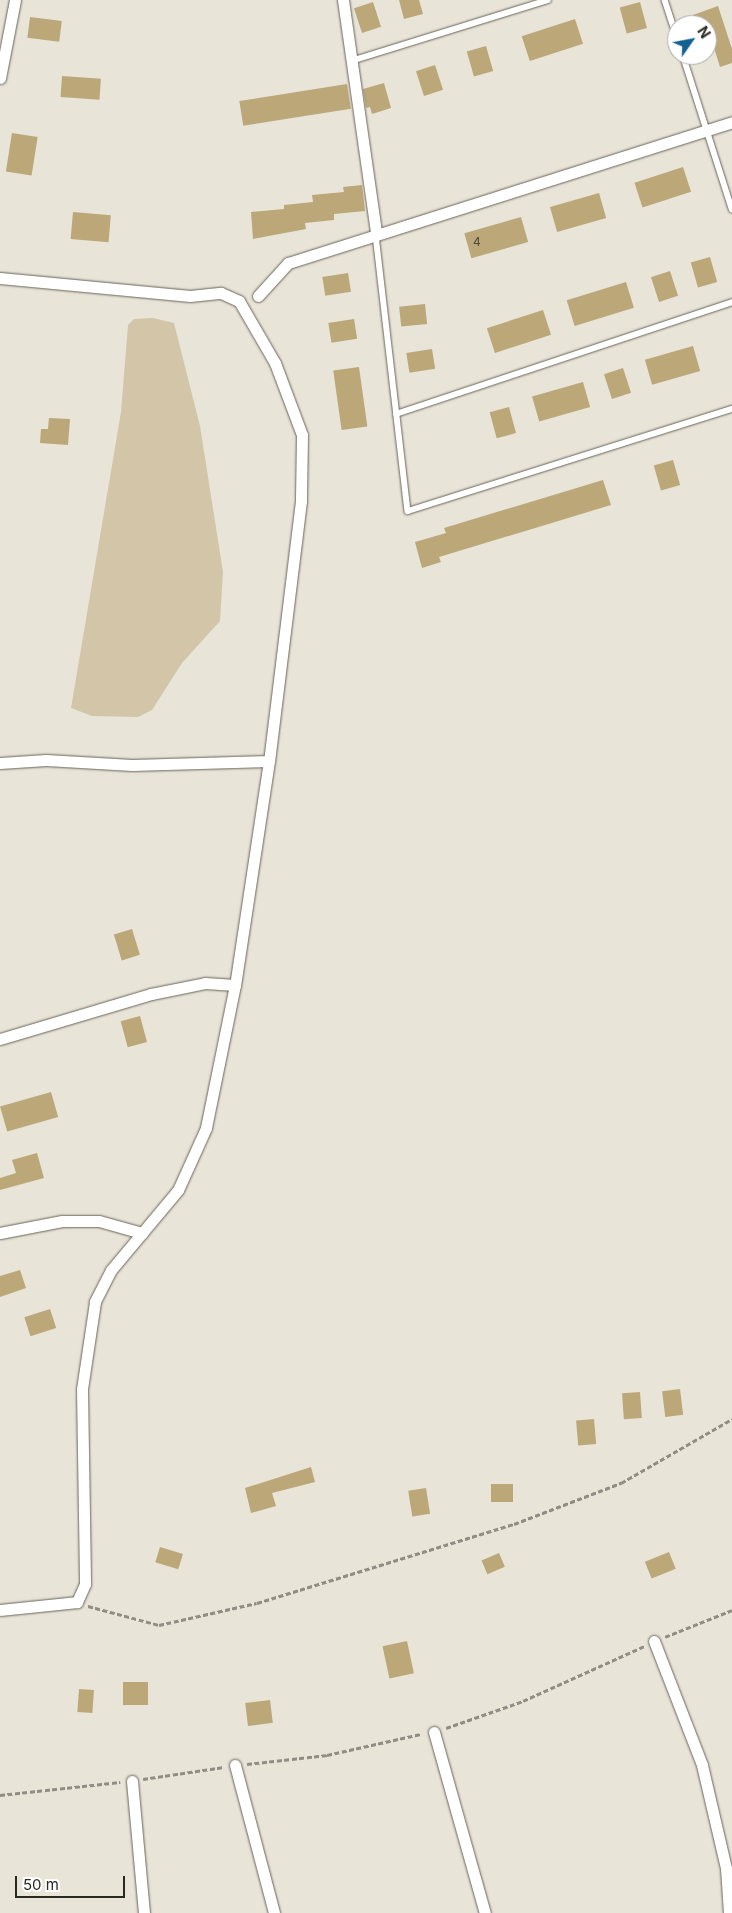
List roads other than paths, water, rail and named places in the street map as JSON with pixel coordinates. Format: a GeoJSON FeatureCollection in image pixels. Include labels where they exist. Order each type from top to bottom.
{"type":"FeatureCollection","features":[{"type":"Feature","properties":{"kind":"street"},"geometry":{"type":"LineString","coordinates":[[0,78],[15,0]]}},
{"type":"Feature","properties":{"kind":"street"},"geometry":{"type":"LineString","coordinates":[[343,0],[350,61],[376,233]]}},
{"type":"Feature","properties":{"kind":"street"},"geometry":{"type":"LineString","coordinates":[[258,296],[288,263],[376,233],[732,122]]}},
{"type":"Feature","properties":{"kind":"street"},"geometry":{"type":"LineString","coordinates":[[0,278],[190,296],[222,294],[239,301],[252,319],[275,363],[302,435],[301,501],[269,761],[235,986],[206,1128],[178,1190],[111,1270],[95,1302],[82,1389],[85,1584],[77,1602],[0,1610]]}},
{"type":"Feature","properties":{"kind":"street"},"geometry":{"type":"LineString","coordinates":[[0,763],[39,760],[132,765],[269,761]]}},
{"type":"Feature","properties":{"kind":"street"},"geometry":{"type":"LineString","coordinates":[[0,1039],[152,994],[205,983],[235,986]]}},
{"type":"Feature","properties":{"kind":"street"},"geometry":{"type":"LineString","coordinates":[[0,1233],[62,1221],[99,1221],[142,1234]]}},
{"type":"Feature","properties":{"kind":"street"},"geometry":{"type":"LineString","coordinates":[[654,1641],[702,1765],[726,1868],[729,1913]]}},
{"type":"Feature","properties":{"kind":"street"},"geometry":{"type":"LineString","coordinates":[[434,1732],[485,1913]]}},
{"type":"Feature","properties":{"kind":"street"},"geometry":{"type":"LineString","coordinates":[[235,1766],[274,1913]]}},
{"type":"Feature","properties":{"kind":"street"},"geometry":{"type":"LineString","coordinates":[[132,1781],[144,1913]]}},
{"type":"Feature","properties":{"kind":"lane"},"geometry":{"type":"LineString","coordinates":[[350,61],[548,0]]}},
{"type":"Feature","properties":{"kind":"lane"},"geometry":{"type":"LineString","coordinates":[[665,0],[670,15]]}},
{"type":"Feature","properties":{"kind":"lane"},"geometry":{"type":"LineString","coordinates":[[686,65],[732,209]]}},
{"type":"Feature","properties":{"kind":"lane"},"geometry":{"type":"LineString","coordinates":[[376,233],[408,511],[732,409]]}},
{"type":"Feature","properties":{"kind":"lane"},"geometry":{"type":"LineString","coordinates":[[396,414],[732,302]]}}]}
